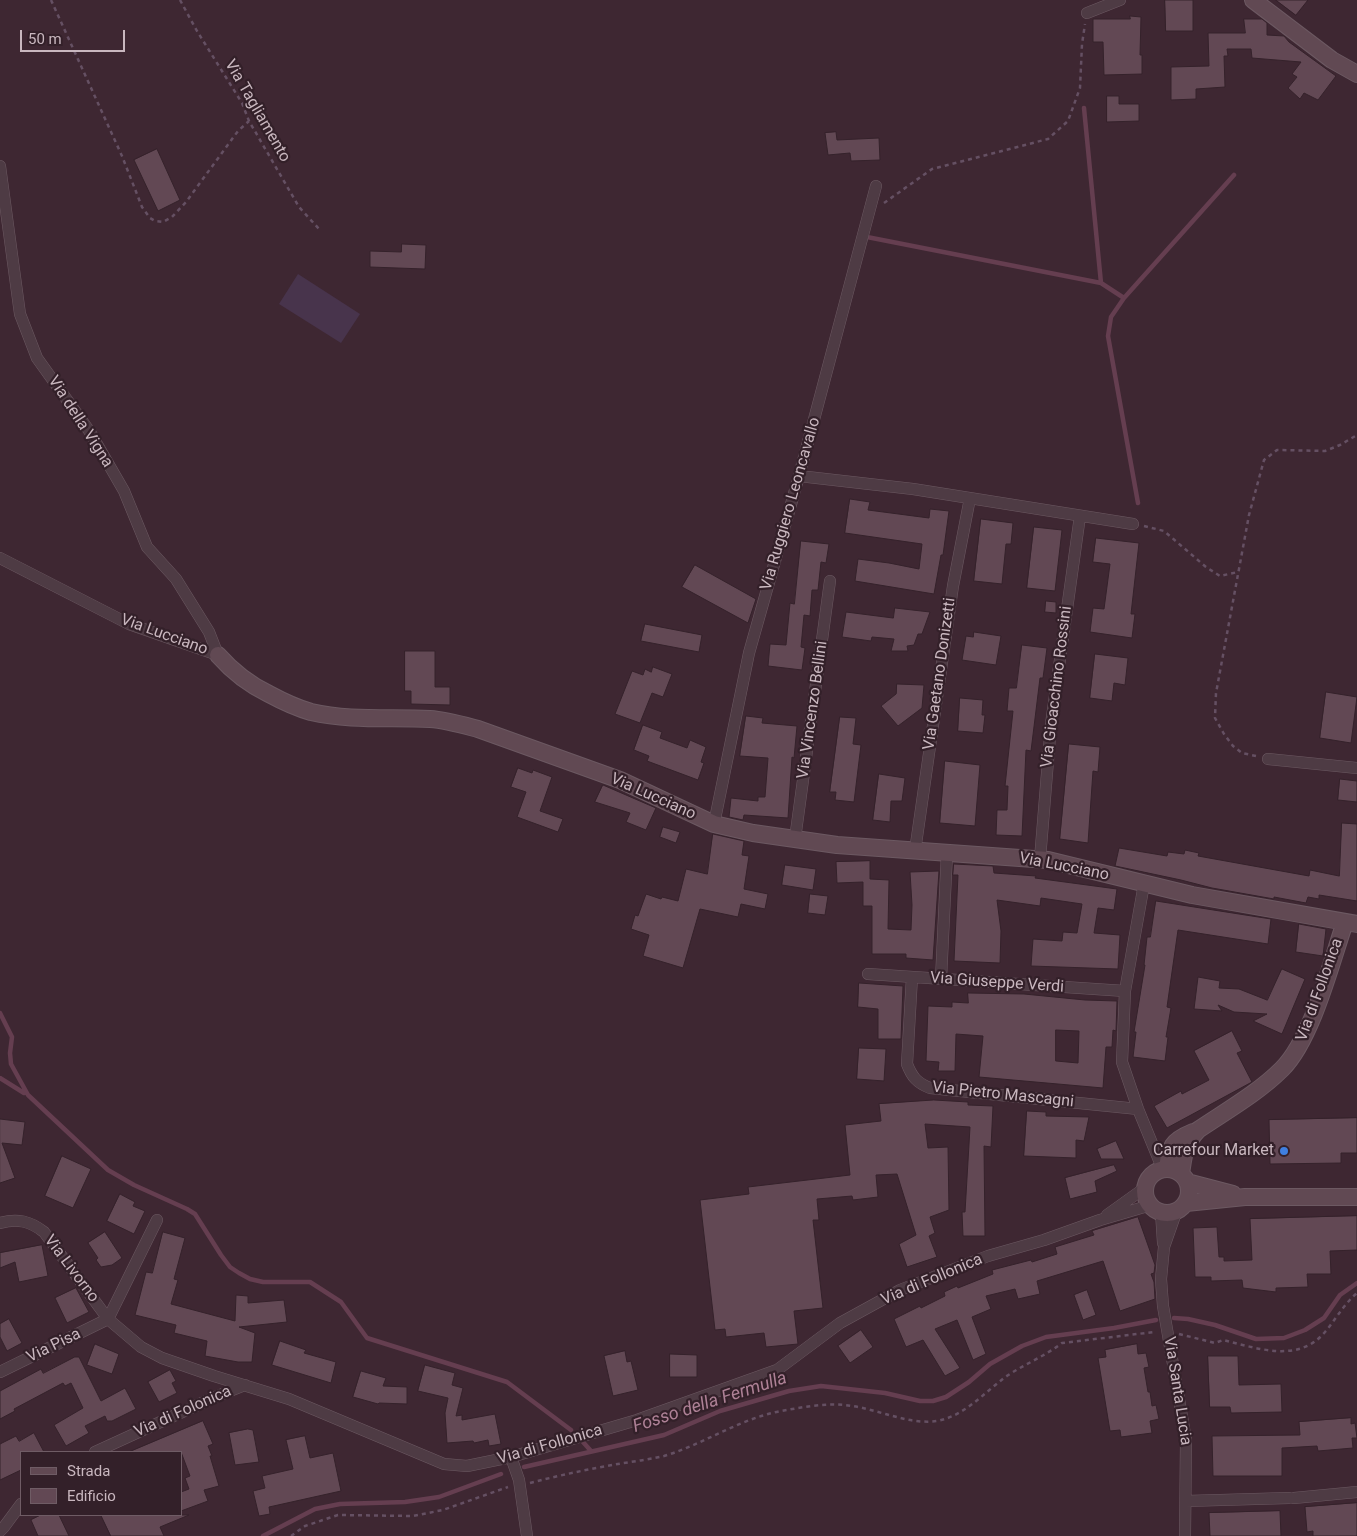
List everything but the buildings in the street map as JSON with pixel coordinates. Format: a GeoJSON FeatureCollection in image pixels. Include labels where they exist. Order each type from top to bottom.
{"type":"FeatureCollection","features":[{"type":"Feature","properties":{"kind":"street"},"geometry":{"type":"LineString","coordinates":[[1087,13],[1120,0]]}},
{"type":"Feature","properties":{"kind":"street"},"geometry":{"type":"LineString","coordinates":[[1253,0],[1332,60],[1357,74]]}},
{"type":"Feature","properties":{"kind":"street","name":"Via della Vigna"},"geometry":{"type":"LineString","coordinates":[[0,166],[20,314],[37,358],[90,432],[124,491],[147,547],[176,579],[209,632],[218,655]]}},
{"type":"Feature","properties":{"kind":"street","name":"Via Ruggiero Leoncavallo"},"geometry":{"type":"LineString","coordinates":[[714,824],[749,653],[799,476],[876,186]]}},
{"type":"Feature","properties":{"kind":"street"},"geometry":{"type":"LineString","coordinates":[[799,476],[913,489],[1133,524]]}},
{"type":"Feature","properties":{"kind":"street","name":"Via Gaetano Donizetti"},"geometry":{"type":"LineString","coordinates":[[915,851],[953,586],[970,498]]}},
{"type":"Feature","properties":{"kind":"street","name":"Via Gioacchino Rossini"},"geometry":{"type":"LineString","coordinates":[[1040,860],[1050,724],[1080,516]]}},
{"type":"Feature","properties":{"kind":"street","name":"Via Lucciano"},"geometry":{"type":"LineString","coordinates":[[0,558],[130,624],[218,655],[231,671],[252,686],[310,712],[375,719],[431,719],[478,729],[620,780],[714,824],[753,833],[837,845],[1040,860],[1075,866],[1192,896],[1351,923]]}},
{"type":"Feature","properties":{"kind":"street","name":"Via Vincenzo Bellini"},"geometry":{"type":"LineString","coordinates":[[796,839],[830,581]]}},
{"type":"Feature","properties":{"kind":"street"},"geometry":{"type":"LineString","coordinates":[[1268,759],[1357,768]]}},
{"type":"Feature","properties":{"kind":"street"},"geometry":{"type":"LineString","coordinates":[[942,979],[947,853]]}},
{"type":"Feature","properties":{"kind":"street"},"geometry":{"type":"LineString","coordinates":[[1144,884],[1125,991],[1122,1062],[1138,1110],[1174,1174],[1189,1192],[1169,1207]]}},
{"type":"Feature","properties":{"kind":"street","name":"Via di Follonica"},"geometry":{"type":"LineString","coordinates":[[1174,1174],[1186,1145],[1198,1130],[1264,1084],[1282,1069],[1299,1048],[1351,923]]}},
{"type":"Feature","properties":{"kind":"street","name":"Via Giuseppe Verdi"},"geometry":{"type":"LineString","coordinates":[[868,974],[1125,991]]}},
{"type":"Feature","properties":{"kind":"street","name":"Via Pietro Mascagni"},"geometry":{"type":"LineString","coordinates":[[912,977],[907,1064],[911,1075],[919,1084],[930,1088],[1138,1110]]}},
{"type":"Feature","properties":{"kind":"street"},"geometry":{"type":"LineString","coordinates":[[1245,1197],[1174,1174],[1153,1174],[1146,1187],[1147,1198],[1169,1207],[1245,1197],[1357,1197]]}},
{"type":"Feature","properties":{"kind":"street","name":"Via di Follonica"},"geometry":{"type":"LineString","coordinates":[[1100,1220],[1146,1187]]}},
{"type":"Feature","properties":{"kind":"street","name":"Via di Follonica"},"geometry":{"type":"LineString","coordinates":[[108,1319],[140,1347],[162,1358],[289,1398],[444,1464],[467,1466],[511,1457],[637,1420],[777,1370],[840,1323],[900,1290],[988,1256],[1044,1240],[1100,1220],[1169,1207]]}},
{"type":"Feature","properties":{"kind":"street","name":"Via Santa Lucia"},"geometry":{"type":"LineString","coordinates":[[1169,1207],[1161,1266],[1161,1289],[1185,1428],[1185,1536]]}},
{"type":"Feature","properties":{"kind":"street","name":"Via Santa Lucia"},"geometry":{"type":"LineString","coordinates":[[1164,1247],[1169,1207]]}},
{"type":"Feature","properties":{"kind":"street","name":"Via Livorno"},"geometry":{"type":"LineString","coordinates":[[0,1223],[18,1220],[36,1226],[44,1232],[108,1319]]}},
{"type":"Feature","properties":{"kind":"street"},"geometry":{"type":"LineString","coordinates":[[108,1319],[157,1220]]}},
{"type":"Feature","properties":{"kind":"street","name":"Via Pisa"},"geometry":{"type":"LineString","coordinates":[[0,1372],[108,1319]]}},
{"type":"Feature","properties":{"kind":"street","name":"Via di Folonica"},"geometry":{"type":"LineString","coordinates":[[97,1451],[245,1385]]}},
{"type":"Feature","properties":{"kind":"street"},"geometry":{"type":"LineString","coordinates":[[511,1457],[518,1480],[527,1536]]}},
{"type":"Feature","properties":{"kind":"street"},"geometry":{"type":"LineString","coordinates":[[1186,1501],[1291,1498],[1357,1492]]}},
{"type":"Feature","properties":{"kind":"street"},"geometry":{"type":"LineString","coordinates":[[0,1531],[20,1505]]}},
{"type":"Feature","properties":{"kind":"path"},"geometry":{"type":"LineString","coordinates":[[50,0],[122,156],[142,207],[150,218],[163,222],[172,217],[186,202],[238,131],[249,121]]}},
{"type":"Feature","properties":{"kind":"path","name":"Via Tagliamento"},"geometry":{"type":"LineString","coordinates":[[180,0],[242,103],[249,121],[299,207],[319,229]]}},
{"type":"Feature","properties":{"kind":"path"},"geometry":{"type":"LineString","coordinates":[[869,214],[932,169],[1048,139],[1068,121],[1080,88],[1082,44],[1087,13]]}},
{"type":"Feature","properties":{"kind":"path"},"geometry":{"type":"LineString","coordinates":[[1268,759],[1242,753],[1233,746],[1215,718],[1216,693],[1238,572],[1249,515],[1264,460],[1277,450],[1325,451],[1340,445],[1357,434]]}},
{"type":"Feature","properties":{"kind":"path"},"geometry":{"type":"LineString","coordinates":[[1133,524],[1164,531],[1206,567],[1220,576],[1238,572]]}},
{"type":"Feature","properties":{"kind":"path"},"geometry":{"type":"LineString","coordinates":[[528,1483],[571,1472],[662,1456],[689,1447],[714,1434],[773,1412],[810,1406],[851,1406],[919,1421],[938,1421],[961,1412],[1004,1378],[1062,1343],[1167,1331],[1215,1343],[1223,1340],[1280,1352],[1294,1351],[1312,1345],[1325,1333],[1348,1300],[1357,1293]]}},
{"type":"Feature","properties":{"kind":"path"},"geometry":{"type":"LineString","coordinates":[[291,1536],[305,1526],[338,1515],[413,1516],[443,1510],[506,1488]]}},
{"type":"Feature","properties":{"kind":"shaded area"},"geometry":{"type":"Polygon","coordinates":[[[298,274],[360,314],[341,343],[279,304],[298,274]]]}},
{"type":"Feature","properties":{"kind":"waterway"},"geometry":{"type":"LineString","coordinates":[[1084,108],[1101,283]]}},
{"type":"Feature","properties":{"kind":"waterway"},"geometry":{"type":"LineString","coordinates":[[1138,503],[1108,336],[1111,317],[1124,298],[1234,175]]}},
{"type":"Feature","properties":{"kind":"waterway"},"geometry":{"type":"LineString","coordinates":[[867,237],[1101,283],[1124,298]]}},
{"type":"Feature","properties":{"kind":"waterway"},"geometry":{"type":"LineString","coordinates":[[0,1013],[12,1037],[11,1064],[28,1095],[108,1170],[134,1185],[195,1214],[230,1267],[250,1279],[263,1282],[310,1282],[341,1302],[367,1338],[507,1382],[571,1430]]}},
{"type":"Feature","properties":{"kind":"waterway"},"geometry":{"type":"LineString","coordinates":[[0,1078],[24,1093]]}},
{"type":"Feature","properties":{"kind":"waterway","name":"Fosso della Fermulla"},"geometry":{"type":"LineString","coordinates":[[1174,1318],[1215,1325],[1256,1339],[1284,1338],[1305,1330],[1324,1318],[1340,1295],[1357,1283]]}},
{"type":"Feature","properties":{"kind":"waterway","name":"Fosso della Fermulla"},"geometry":{"type":"LineString","coordinates":[[524,1467],[664,1435],[720,1411],[789,1391],[821,1386],[885,1393],[920,1401],[933,1401],[946,1397],[969,1382],[990,1364],[1022,1346],[1046,1337],[1156,1320]]}},
{"type":"Feature","properties":{"kind":"waterway"},"geometry":{"type":"LineString","coordinates":[[583,1442],[591,1451]]}},
{"type":"Feature","properties":{"kind":"waterway","name":"Fosso della Fermulla"},"geometry":{"type":"LineString","coordinates":[[263,1536],[315,1509],[340,1504],[405,1502],[439,1497],[501,1474]]}},
{"type":"Feature","properties":{"kind":"place","name":"Carrefour Market"},"geometry":{"type":"Point","coordinates":[1284,1151]}}]}
